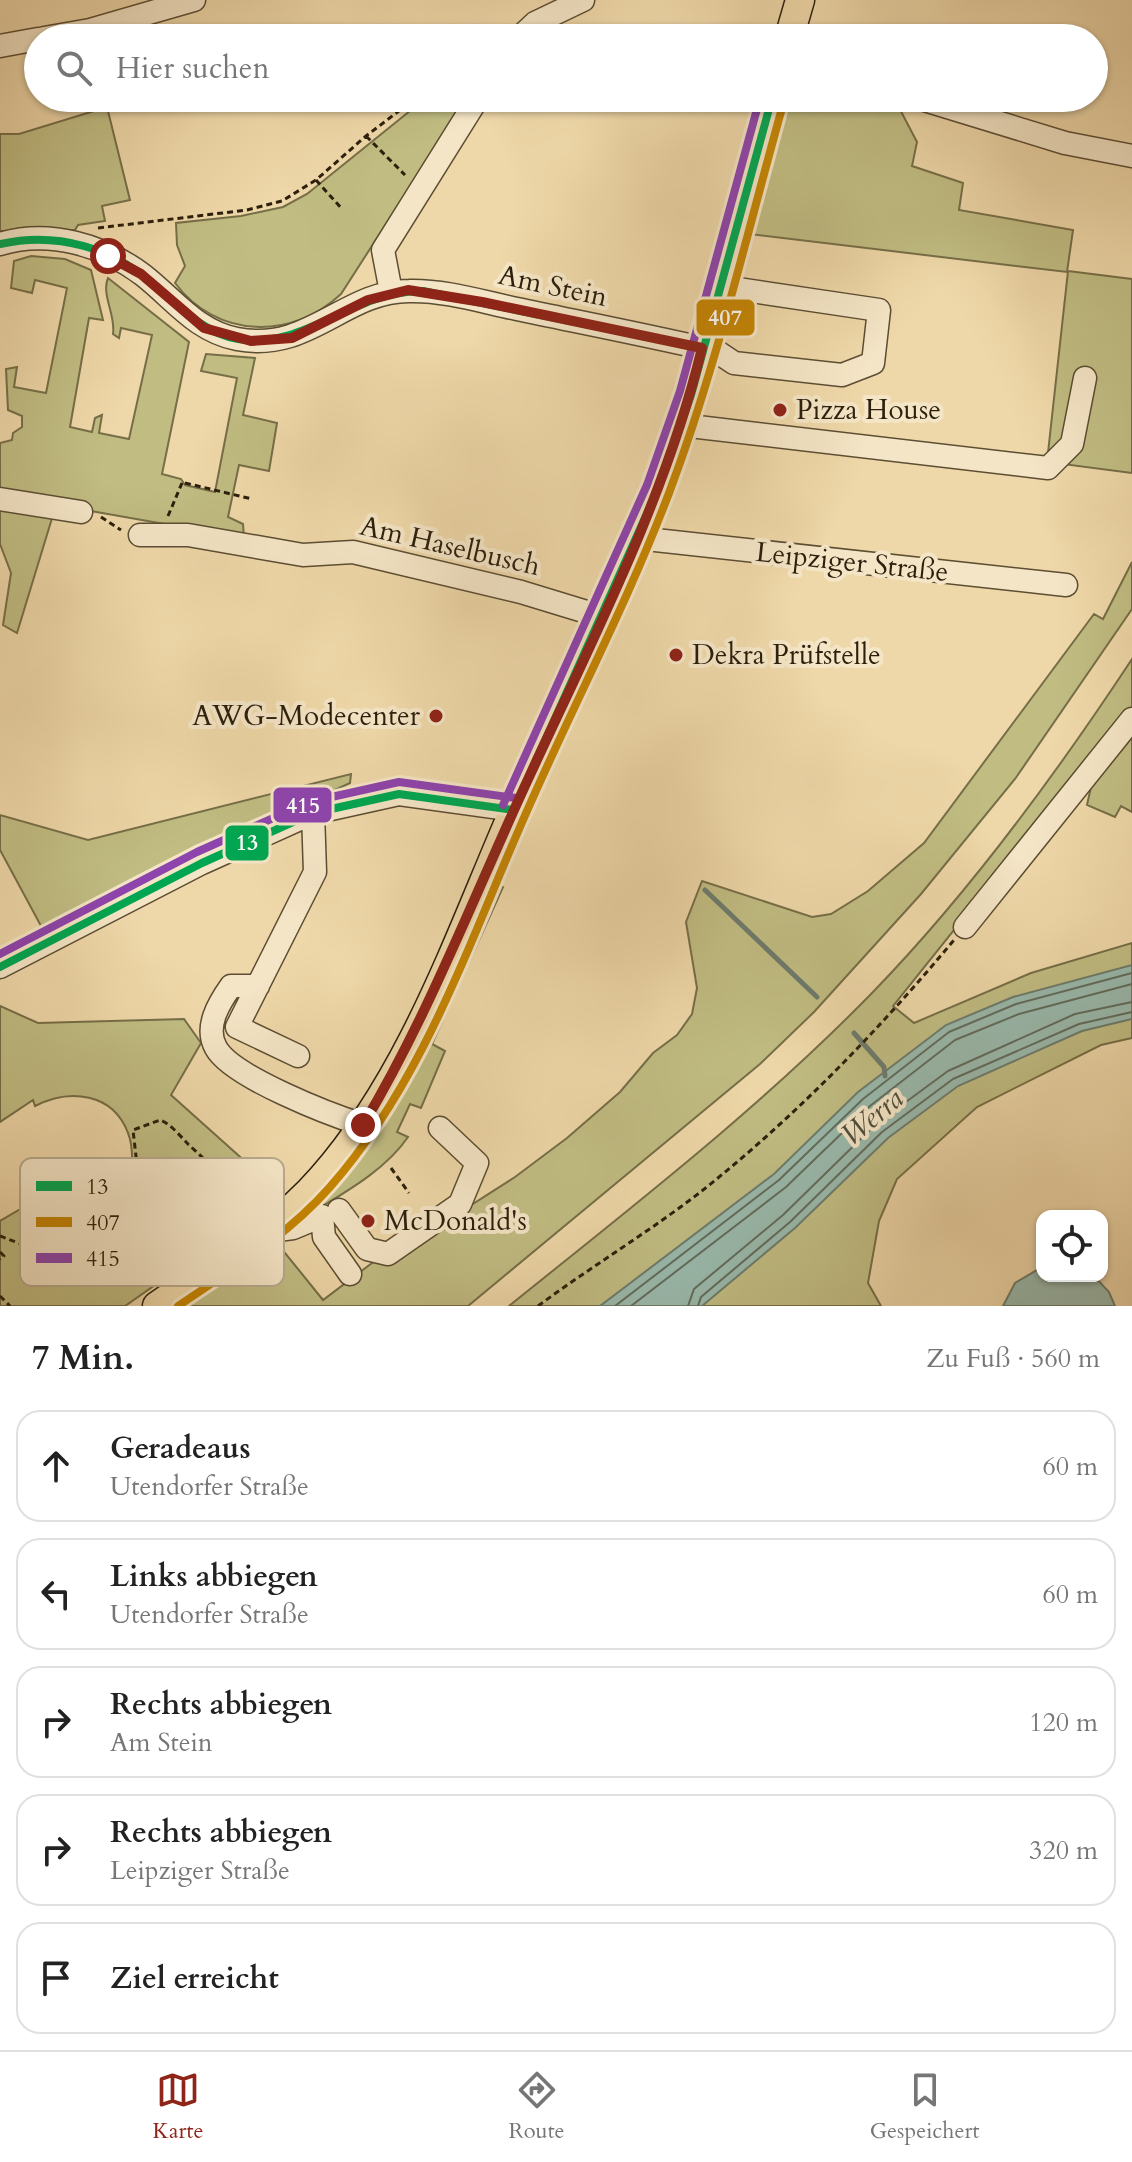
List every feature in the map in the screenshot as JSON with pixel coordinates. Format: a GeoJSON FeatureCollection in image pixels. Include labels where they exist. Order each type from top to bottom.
{"type":"FeatureCollection","features":[{"type":"Feature","properties":{"kind":"main road"},"geometry":{"type":"LineString","coordinates":[[793,24],[800,0]]}},
{"type":"Feature","properties":{"kind":"main road"},"geometry":{"type":"LineString","coordinates":[[284,1212],[321,1179],[363,1125],[445,971],[514,810],[603,617],[681,425],[702,348],[726,288],[769,112]]}},
{"type":"Feature","properties":{"kind":"main road"},"geometry":{"type":"LineString","coordinates":[[157,1306],[185,1286]]}},
{"type":"Feature","properties":{"kind":"street"},"geometry":{"type":"LineString","coordinates":[[111,24],[194,0]]}},
{"type":"Feature","properties":{"kind":"street"},"geometry":{"type":"LineString","coordinates":[[534,24],[583,0]]}},
{"type":"Feature","properties":{"kind":"street"},"geometry":{"type":"LineString","coordinates":[[0,46],[24,41]]}},
{"type":"Feature","properties":{"kind":"street"},"geometry":{"type":"LineString","coordinates":[[0,244],[41,237],[84,244],[141,274],[204,328],[251,341],[292,338],[391,292],[383,250],[469,112]]}},
{"type":"Feature","properties":{"kind":"street"},"geometry":{"type":"LineString","coordinates":[[964,112],[1065,143],[1132,156]]}},
{"type":"Feature","properties":{"kind":"street","name":"Am Stein"},"geometry":{"type":"LineString","coordinates":[[391,292],[424,292],[482,302],[702,348],[734,363],[842,375],[873,363],[879,310],[726,288]]}},
{"type":"Feature","properties":{"kind":"street"},"geometry":{"type":"LineString","coordinates":[[681,425],[1048,468],[1072,444],[1085,378]]}},
{"type":"Feature","properties":{"kind":"street"},"geometry":{"type":"LineString","coordinates":[[0,499],[81,512]]}},
{"type":"Feature","properties":{"kind":"street","name":"Am Haselbusch"},"geometry":{"type":"LineString","coordinates":[[140,535],[188,535],[303,555],[353,552],[521,592],[603,617]]}},
{"type":"Feature","properties":{"kind":"street","name":"Leipziger Straße"},"geometry":{"type":"LineString","coordinates":[[637,538],[1066,585]]}},
{"type":"Feature","properties":{"kind":"street"},"geometry":{"type":"LineString","coordinates":[[965,927],[1132,719]]}},
{"type":"Feature","properties":{"kind":"street"},"geometry":{"type":"LineString","coordinates":[[0,967],[202,863],[313,813],[399,794],[514,810]]}},
{"type":"Feature","properties":{"kind":"street"},"geometry":{"type":"LineString","coordinates":[[298,1056],[237,1027],[315,872],[313,813]]}},
{"type":"Feature","properties":{"kind":"street"},"geometry":{"type":"LineString","coordinates":[[258,986],[231,986],[221,1000],[211,1033],[216,1049],[227,1060],[305,1106],[363,1125]]}},
{"type":"Feature","properties":{"kind":"street"},"geometry":{"type":"LineString","coordinates":[[330,1213],[367,1249],[388,1254],[460,1204],[477,1163],[440,1128]]}},
{"type":"Feature","properties":{"kind":"street"},"geometry":{"type":"LineString","coordinates":[[284,1229],[330,1213]]}},
{"type":"Feature","properties":{"kind":"street"},"geometry":{"type":"LineString","coordinates":[[330,1213],[324,1237],[350,1274]]}},
{"type":"Feature","properties":{"kind":"path"},"geometry":{"type":"LineString","coordinates":[[84,244],[100,227],[247,210],[282,201],[316,180],[398,112]]}},
{"type":"Feature","properties":{"kind":"path"},"geometry":{"type":"LineString","coordinates":[[366,136],[395,161],[416,195]]}},
{"type":"Feature","properties":{"kind":"path"},"geometry":{"type":"LineString","coordinates":[[316,180],[342,209]]}},
{"type":"Feature","properties":{"kind":"path"},"geometry":{"type":"LineString","coordinates":[[163,535],[170,505],[183,483],[252,499]]}},
{"type":"Feature","properties":{"kind":"path"},"geometry":{"type":"LineString","coordinates":[[81,512],[106,518],[123,531],[140,535]]}},
{"type":"Feature","properties":{"kind":"path"},"geometry":{"type":"LineString","coordinates":[[538,1306],[701,1191],[868,1039],[965,927]]}},
{"type":"Feature","properties":{"kind":"path"},"geometry":{"type":"LineString","coordinates":[[136,1158],[133,1130],[160,1120],[176,1132],[199,1158]]}},
{"type":"Feature","properties":{"kind":"path"},"geometry":{"type":"LineString","coordinates":[[391,1168],[409,1193]]}},
{"type":"Feature","properties":{"kind":"path"},"geometry":{"type":"LineString","coordinates":[[0,1236],[20,1244]]}},
{"type":"Feature","properties":{"kind":"path"},"geometry":{"type":"LineString","coordinates":[[0,1252],[4,1256],[0,1259]]}},
{"type":"Feature","properties":{"kind":"path"},"geometry":{"type":"LineString","coordinates":[[0,1296],[10,1306]]}},
{"type":"Feature","properties":{"kind":"shaded area"},"geometry":{"type":"Polygon","coordinates":[[[91,112],[108,112],[130,200],[102,206],[105,221],[78,225],[75,230],[0,231],[0,134],[19,134],[91,112]]]}},
{"type":"Feature","properties":{"kind":"shaded area"},"geometry":{"type":"Polygon","coordinates":[[[409,112],[458,112],[341,294],[322,309],[278,326],[255,327],[212,315],[192,301],[175,283],[185,266],[177,245],[176,223],[241,216],[283,207],[307,194],[409,112]]]}},
{"type":"Feature","properties":{"kind":"shaded area"},"geometry":{"type":"Polygon","coordinates":[[[784,112],[901,112],[917,142],[912,166],[963,183],[959,210],[1073,230],[1067,272],[749,234],[784,112]]]}},
{"type":"Feature","properties":{"kind":"shaded area"},"geometry":{"type":"Polygon","coordinates":[[[31,256],[65,259],[91,270],[103,320],[89,318],[70,427],[92,432],[95,418],[102,415],[99,433],[129,439],[152,335],[121,328],[119,338],[113,334],[106,291],[108,278],[189,342],[162,474],[181,479],[185,485],[215,492],[237,378],[201,371],[206,354],[255,358],[243,415],[277,423],[269,471],[239,465],[228,517],[243,524],[244,538],[0,495],[0,443],[12,440],[13,433],[22,427],[22,416],[8,410],[6,369],[17,367],[14,387],[46,393],[67,288],[35,280],[32,293],[11,288],[14,261],[31,256]]]}},
{"type":"Feature","properties":{"kind":"shaded area"},"geometry":{"type":"Polygon","coordinates":[[[1068,271],[1132,279],[1132,473],[1047,462],[1068,271]]]}},
{"type":"Feature","properties":{"kind":"shaded area"},"geometry":{"type":"Polygon","coordinates":[[[0,505],[53,515],[17,633],[3,625],[11,573],[0,544],[0,505]]]}},
{"type":"Feature","properties":{"kind":"shaded area"},"geometry":{"type":"Polygon","coordinates":[[[1132,562],[1132,609],[1015,779],[921,894],[814,1012],[760,1064],[468,1306],[184,1306],[214,1286],[284,1286],[284,1252],[323,1300],[376,1260],[429,1232],[515,1177],[567,1138],[620,1092],[653,1053],[677,1035],[692,1014],[697,988],[686,922],[702,881],[812,917],[831,914],[868,891],[924,843],[1094,614],[1103,619],[1132,562]]]}},
{"type":"Feature","properties":{"kind":"shaded area"},"geometry":{"type":"Polygon","coordinates":[[[1132,659],[1132,708],[893,1006],[914,1023],[1031,973],[1132,943],[1132,1038],[1101,1045],[977,1107],[897,1179],[879,1221],[868,1283],[881,1306],[509,1306],[741,1116],[872,993],[943,915],[1010,832],[1132,659]]]}},
{"type":"Feature","properties":{"kind":"shaded area"},"geometry":{"type":"Polygon","coordinates":[[[1132,728],[1132,812],[1121,806],[1115,817],[1087,805],[1093,778],[1132,728]]]}},
{"type":"Feature","properties":{"kind":"shaded area"},"geometry":{"type":"Polygon","coordinates":[[[351,774],[350,783],[41,926],[0,850],[0,815],[88,840],[351,774]]]}},
{"type":"Feature","properties":{"kind":"shaded area"},"geometry":{"type":"Polygon","coordinates":[[[497,885],[503,887],[432,1044],[445,1051],[421,1108],[410,1104],[397,1132],[408,1137],[375,1171],[308,1215],[304,1210],[360,1150],[394,1101],[497,885]]]}},
{"type":"Feature","properties":{"kind":"shaded area"},"geometry":{"type":"Polygon","coordinates":[[[0,1006],[38,1023],[184,1019],[201,1043],[171,1095],[241,1158],[132,1158],[128,1133],[112,1109],[101,1102],[76,1096],[48,1100],[35,1106],[33,1100],[0,1122],[0,1006]]]}},
{"type":"Feature","properties":{"kind":"shaded area"},"geometry":{"type":"Polygon","coordinates":[[[20,1209],[20,1286],[154,1286],[125,1306],[0,1306],[0,1221],[20,1209]]]}},
{"type":"Feature","properties":{"kind":"water","name":"Werra"},"geometry":{"type":"Polygon","coordinates":[[[1132,965],[1132,1019],[1082,1031],[958,1086],[888,1138],[795,1228],[702,1306],[600,1306],[774,1174],[858,1092],[946,1025],[1013,997],[1132,965]]]}},
{"type":"Feature","properties":{"kind":"water"},"geometry":{"type":"Polygon","coordinates":[[[1036,1271],[1036,1282],[1100,1282],[1109,1292],[1115,1306],[1003,1306],[1015,1283],[1036,1271]]]}},
{"type":"Feature","properties":{"kind":"waterway"},"geometry":{"type":"LineString","coordinates":[[705,890],[817,997]]}},
{"type":"Feature","properties":{"kind":"waterway","name":"Werra"},"geometry":{"type":"LineString","coordinates":[[854,1033],[884,1067],[885,1076]]}},
{"type":"Feature","properties":{"kind":"transit line","name":"415"},"geometry":{"type":"LineString","coordinates":[[503,805],[647,485],[680,391],[756,112]]}},
{"type":"Feature","properties":{"kind":"transit line","name":"13"},"geometry":{"type":"LineString","coordinates":[[514,810],[658,489],[691,395],[768,112]]}},
{"type":"Feature","properties":{"kind":"transit line","name":"407"},"geometry":{"type":"LineString","coordinates":[[284,1231],[330,1187],[362,1147],[416,1061],[634,578],[669,493],[717,348],[781,112]]}},
{"type":"Feature","properties":{"kind":"transit line","name":"13"},"geometry":{"type":"LineString","coordinates":[[0,244],[43,240],[84,246],[103,253],[140,273],[204,326],[238,339],[263,340],[286,336],[374,300],[398,293],[423,291],[702,348]]}},
{"type":"Feature","properties":{"kind":"transit line","name":"415"},"geometry":{"type":"LineString","coordinates":[[0,954],[197,852],[309,802],[399,782],[516,798]]}},
{"type":"Feature","properties":{"kind":"transit line","name":"13"},"geometry":{"type":"LineString","coordinates":[[0,967],[202,863],[313,813],[399,794],[514,810]]}},
{"type":"Feature","properties":{"kind":"transit line","name":"407"},"geometry":{"type":"LineString","coordinates":[[178,1306],[207,1286]]}},
{"type":"Feature","properties":{"kind":"place","name":"Pizza House"},"geometry":{"type":"Point","coordinates":[780,410]}},
{"type":"Feature","properties":{"kind":"place","name":"Dekra Prüfstelle"},"geometry":{"type":"Point","coordinates":[676,655]}},
{"type":"Feature","properties":{"kind":"place","name":"AWG-Modecenter"},"geometry":{"type":"Point","coordinates":[436,716]}},
{"type":"Feature","properties":{"kind":"place","name":"McDonald's"},"geometry":{"type":"Point","coordinates":[368,1221]}},
{"type":"Feature","properties":{"kind":"route"},"geometry":{"type":"LineString","coordinates":[[108,256],[141,274],[204,328],[251,341],[292,338],[368,300],[408,290],[482,302],[702,348],[691,395],[658,489],[583,662],[514,810],[445,971],[398,1066],[363,1125]]}}]}
